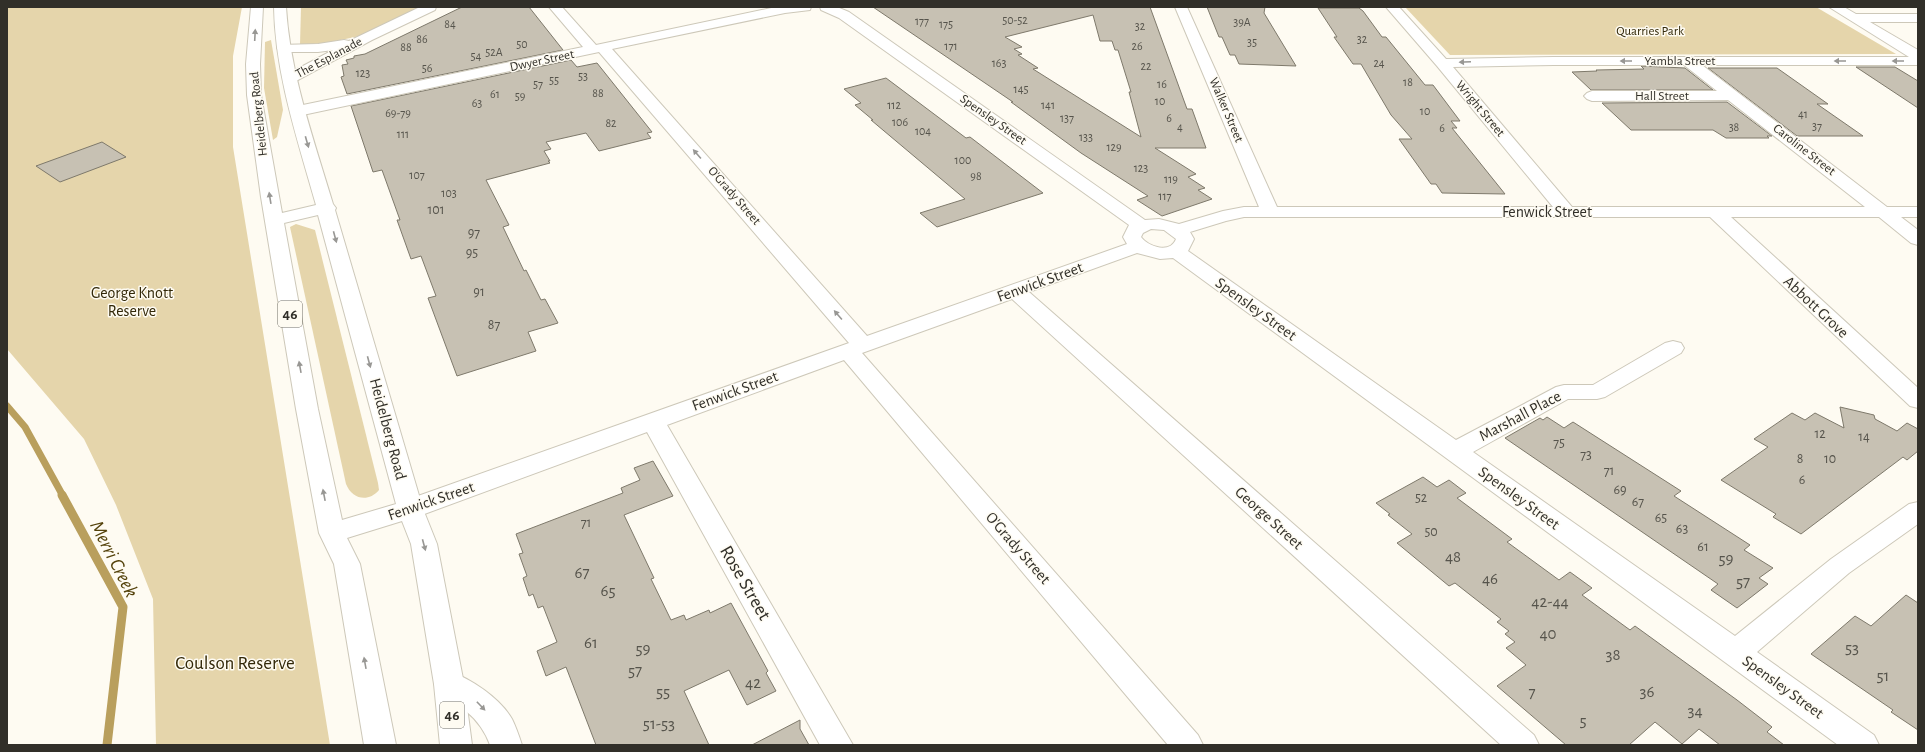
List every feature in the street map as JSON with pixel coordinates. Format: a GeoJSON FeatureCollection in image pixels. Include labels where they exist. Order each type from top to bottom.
{"type":"FeatureCollection","features":[{"type":"Feature","properties":{"kind":"street","name":"Heidelberg Road"},"geometry":{"type":"LineString","coordinates":[[257,7],[253,64],[254,95],[274,220],[307,409],[332,533],[347,564],[380,745]]}},
{"type":"Feature","properties":{"kind":"street","name":"Heidelberg Road"},"geometry":{"type":"LineString","coordinates":[[280,7],[281,35],[298,111],[327,208],[410,509],[424,544],[449,684],[456,745]]}},
{"type":"Feature","properties":{"kind":"street","name":"The Esplanade"},"geometry":{"type":"LineString","coordinates":[[291,78],[367,37],[430,7]]}},
{"type":"Feature","properties":{"kind":"street","name":"O'Grady Street"},"geometry":{"type":"LineString","coordinates":[[555,7],[598,49],[856,348],[1187,745]]}},
{"type":"Feature","properties":{"kind":"street","name":"Dwyer Street"},"geometry":{"type":"LineString","coordinates":[[298,111],[788,8],[805,7]]}},
{"type":"Feature","properties":{"kind":"street","name":"Spensley Street"},"geometry":{"type":"LineString","coordinates":[[826,7],[841,11],[1142,226],[1160,224],[1177,240],[1454,452],[1863,745]]}},
{"type":"Feature","properties":{"kind":"street","name":"Walker Street"},"geometry":{"type":"LineString","coordinates":[[1181,7],[1270,212]]}},
{"type":"Feature","properties":{"kind":"street","name":"Wright Street"},"geometry":{"type":"LineString","coordinates":[[1392,7],[1442,63],[1567,212]]}},
{"type":"Feature","properties":{"kind":"street"},"geometry":{"type":"LineString","coordinates":[[1835,7],[1918,56]]}},
{"type":"Feature","properties":{"kind":"street"},"geometry":{"type":"LineString","coordinates":[[1854,18],[1918,18]]}},
{"type":"Feature","properties":{"kind":"street","name":"The Esplanade"},"geometry":{"type":"LineString","coordinates":[[284,48],[318,48],[339,45],[367,37]]}},
{"type":"Feature","properties":{"kind":"street","name":"Yambla Street"},"geometry":{"type":"LineString","coordinates":[[1442,63],[1554,61],[1918,62]]}},
{"type":"Feature","properties":{"kind":"street","name":"Caroline Street"},"geometry":{"type":"LineString","coordinates":[[1689,62],[1918,239]]}},
{"type":"Feature","properties":{"kind":"street","name":"Hall Street"},"geometry":{"type":"LineString","coordinates":[[1592,96],[1732,95]]}},
{"type":"Feature","properties":{"kind":"street"},"geometry":{"type":"LineString","coordinates":[[274,220],[327,208]]}},
{"type":"Feature","properties":{"kind":"street","name":"Abbott Grove"},"geometry":{"type":"LineString","coordinates":[[1715,212],[1918,401]]}},
{"type":"Feature","properties":{"kind":"street","name":"Fenwick Street"},"geometry":{"type":"LineString","coordinates":[[332,533],[410,509],[1138,246],[1152,252],[1160,253],[1177,240],[1234,213],[1918,212]]}},
{"type":"Feature","properties":{"kind":"street"},"geometry":{"type":"LineString","coordinates":[[1138,246],[1132,237],[1136,229],[1142,226]]}},
{"type":"Feature","properties":{"kind":"street","name":"George Street"},"geometry":{"type":"LineString","coordinates":[[1015,291],[1523,745]]}},
{"type":"Feature","properties":{"kind":"street","name":"Marshall Place"},"geometry":{"type":"LineString","coordinates":[[1454,452],[1564,392],[1596,392],[1673,348]]}},
{"type":"Feature","properties":{"kind":"street","name":"Rose Street"},"geometry":{"type":"LineString","coordinates":[[653,421],[837,745]]}},
{"type":"Feature","properties":{"kind":"street"},"geometry":{"type":"LineString","coordinates":[[1735,653],[1840,566],[1918,511]]}},
{"type":"Feature","properties":{"kind":"street"},"geometry":{"type":"LineString","coordinates":[[449,684],[478,702],[500,727],[506,745]]}},
{"type":"Feature","properties":{"kind":"green space","name":"George Knott Reserve"},"geometry":{"type":"Polygon","coordinates":[[[7,7],[242,7],[233,56],[233,147],[330,745],[156,745],[153,599],[116,505],[84,439],[7,349],[7,7]]]}},
{"type":"Feature","properties":{"kind":"green space"},"geometry":{"type":"Polygon","coordinates":[[[301,7],[423,7],[360,36],[326,43],[300,45],[301,7]]]}},
{"type":"Feature","properties":{"kind":"green space","name":"Quarries Park"},"geometry":{"type":"Polygon","coordinates":[[[1405,7],[1816,7],[1896,54],[1450,55],[1405,7]]]}},
{"type":"Feature","properties":{"kind":"green space"},"geometry":{"type":"Polygon","coordinates":[[[271,40],[283,110],[277,137],[273,140],[264,88],[265,42],[271,40]]]}},
{"type":"Feature","properties":{"kind":"green space"},"geometry":{"type":"Polygon","coordinates":[[[296,224],[315,230],[378,483],[379,490],[370,497],[361,498],[356,496],[346,484],[290,227],[296,224]]]}},
{"type":"Feature","properties":{"kind":"building"},"geometry":{"type":"Polygon","coordinates":[[[462,7],[529,7],[563,50],[347,94],[341,77],[344,76],[342,65],[348,64],[346,60],[354,58],[354,56],[365,54],[462,7]]]}},
{"type":"Feature","properties":{"kind":"building"},"geometry":{"type":"Polygon","coordinates":[[[873,7],[1150,7],[1187,109],[1192,109],[1206,148],[1155,148],[1196,174],[1188,177],[1205,188],[1198,190],[1212,199],[1162,216],[1137,200],[1148,196],[1081,153],[1011,102],[1013,102],[873,7]],[[1093,15],[1005,37],[1022,47],[1014,49],[1022,54],[1018,55],[1038,68],[1033,69],[1141,137],[1129,92],[1131,92],[1118,50],[1115,50],[1112,41],[1100,41],[1093,15]]]}},
{"type":"Feature","properties":{"kind":"building"},"geometry":{"type":"Polygon","coordinates":[[[1207,7],[1265,7],[1264,13],[1296,66],[1239,64],[1235,55],[1230,55],[1222,37],[1219,37],[1207,7]]]}},
{"type":"Feature","properties":{"kind":"building"},"geometry":{"type":"Polygon","coordinates":[[[1318,8],[1359,8],[1363,11],[1382,37],[1386,37],[1425,85],[1433,85],[1460,121],[1451,121],[1457,128],[1452,128],[1505,194],[1442,193],[1436,184],[1431,184],[1399,139],[1412,139],[1391,115],[1361,64],[1353,64],[1334,37],[1337,37],[1318,8]]]}},
{"type":"Feature","properties":{"kind":"building"},"geometry":{"type":"Polygon","coordinates":[[[571,60],[577,67],[597,63],[652,132],[647,133],[651,138],[599,151],[586,133],[546,142],[551,149],[544,151],[550,163],[486,180],[509,225],[503,227],[524,271],[526,270],[541,300],[545,299],[558,323],[528,332],[536,351],[457,376],[428,298],[436,296],[421,256],[411,259],[397,220],[400,220],[382,170],[373,172],[351,106],[571,60]]]}},
{"type":"Feature","properties":{"kind":"building"},"geometry":{"type":"Polygon","coordinates":[[[1641,66],[1685,68],[1713,90],[1591,90],[1572,72],[1644,69],[1641,66]]]}},
{"type":"Feature","properties":{"kind":"building"},"geometry":{"type":"Polygon","coordinates":[[[1856,67],[1895,67],[1918,81],[1918,108],[1856,67]]]}},
{"type":"Feature","properties":{"kind":"building"},"geometry":{"type":"Polygon","coordinates":[[[1708,68],[1777,68],[1828,104],[1817,104],[1863,136],[1797,136],[1708,68]]]}},
{"type":"Feature","properties":{"kind":"building"},"geometry":{"type":"Polygon","coordinates":[[[886,78],[966,138],[970,137],[1043,193],[937,227],[920,213],[965,199],[871,120],[873,120],[855,105],[861,103],[844,89],[886,78]]]}},
{"type":"Feature","properties":{"kind":"building"},"geometry":{"type":"Polygon","coordinates":[[[1727,102],[1772,136],[1767,136],[1769,138],[1726,138],[1713,130],[1631,130],[1602,103],[1727,102]]]}},
{"type":"Feature","properties":{"kind":"building"},"geometry":{"type":"Polygon","coordinates":[[[102,142],[126,157],[60,182],[36,166],[102,142]]]}},
{"type":"Feature","properties":{"kind":"building"},"geometry":{"type":"Polygon","coordinates":[[[1840,407],[1874,415],[1875,419],[1897,431],[1907,423],[1918,429],[1918,451],[1907,460],[1903,457],[1801,534],[1773,517],[1776,514],[1721,480],[1768,447],[1754,439],[1792,413],[1805,420],[1815,413],[1844,428],[1840,407]]]}},
{"type":"Feature","properties":{"kind":"building"},"geometry":{"type":"Polygon","coordinates":[[[1547,417],[1564,428],[1573,422],[1681,491],[1674,496],[1750,545],[1744,550],[1773,568],[1759,578],[1768,584],[1737,608],[1711,590],[1718,584],[1505,438],[1540,418],[1543,420],[1547,417]]]}},
{"type":"Feature","properties":{"kind":"building"},"geometry":{"type":"Polygon","coordinates":[[[653,461],[673,496],[624,515],[654,578],[651,579],[671,620],[684,615],[686,620],[709,610],[710,613],[731,603],[768,671],[766,673],[776,691],[747,705],[729,670],[684,691],[709,745],[596,745],[566,667],[546,676],[537,651],[557,642],[543,606],[538,608],[533,594],[529,596],[523,578],[527,576],[519,554],[523,553],[516,534],[623,493],[621,488],[640,480],[634,468],[653,461]]]}},
{"type":"Feature","properties":{"kind":"building"},"geometry":{"type":"Polygon","coordinates":[[[1423,477],[1437,487],[1449,480],[1466,493],[1457,498],[1512,539],[1507,542],[1559,580],[1570,572],[1592,588],[1582,595],[1630,630],[1635,626],[1737,700],[1772,727],[1767,732],[1784,745],[1720,745],[1699,729],[1682,744],[1655,722],[1629,745],[1566,745],[1497,686],[1526,665],[1506,648],[1515,642],[1505,634],[1509,631],[1497,622],[1501,619],[1455,583],[1449,586],[1397,543],[1412,534],[1388,515],[1390,514],[1376,503],[1423,477]]]}},
{"type":"Feature","properties":{"kind":"building"},"geometry":{"type":"Polygon","coordinates":[[[1906,595],[1918,603],[1918,730],[1891,712],[1893,710],[1811,654],[1855,616],[1871,626],[1906,595]]]}},
{"type":"Feature","properties":{"kind":"building"},"geometry":{"type":"Polygon","coordinates":[[[800,720],[800,729],[809,745],[752,745],[800,720]]]}},
{"type":"Feature","properties":{"kind":"waterway","name":"Merri Creek"},"geometry":{"type":"LineString","coordinates":[[7,406],[25,427],[63,496]]}},
{"type":"Feature","properties":{"kind":"waterway","name":"Merri Creek"},"geometry":{"type":"LineString","coordinates":[[62,495],[123,607],[107,745]]}},
{"type":"Feature","properties":{"kind":"park label","name":"Coulson Reserve"},"geometry":{"type":"Point","coordinates":[235,663]}}]}
